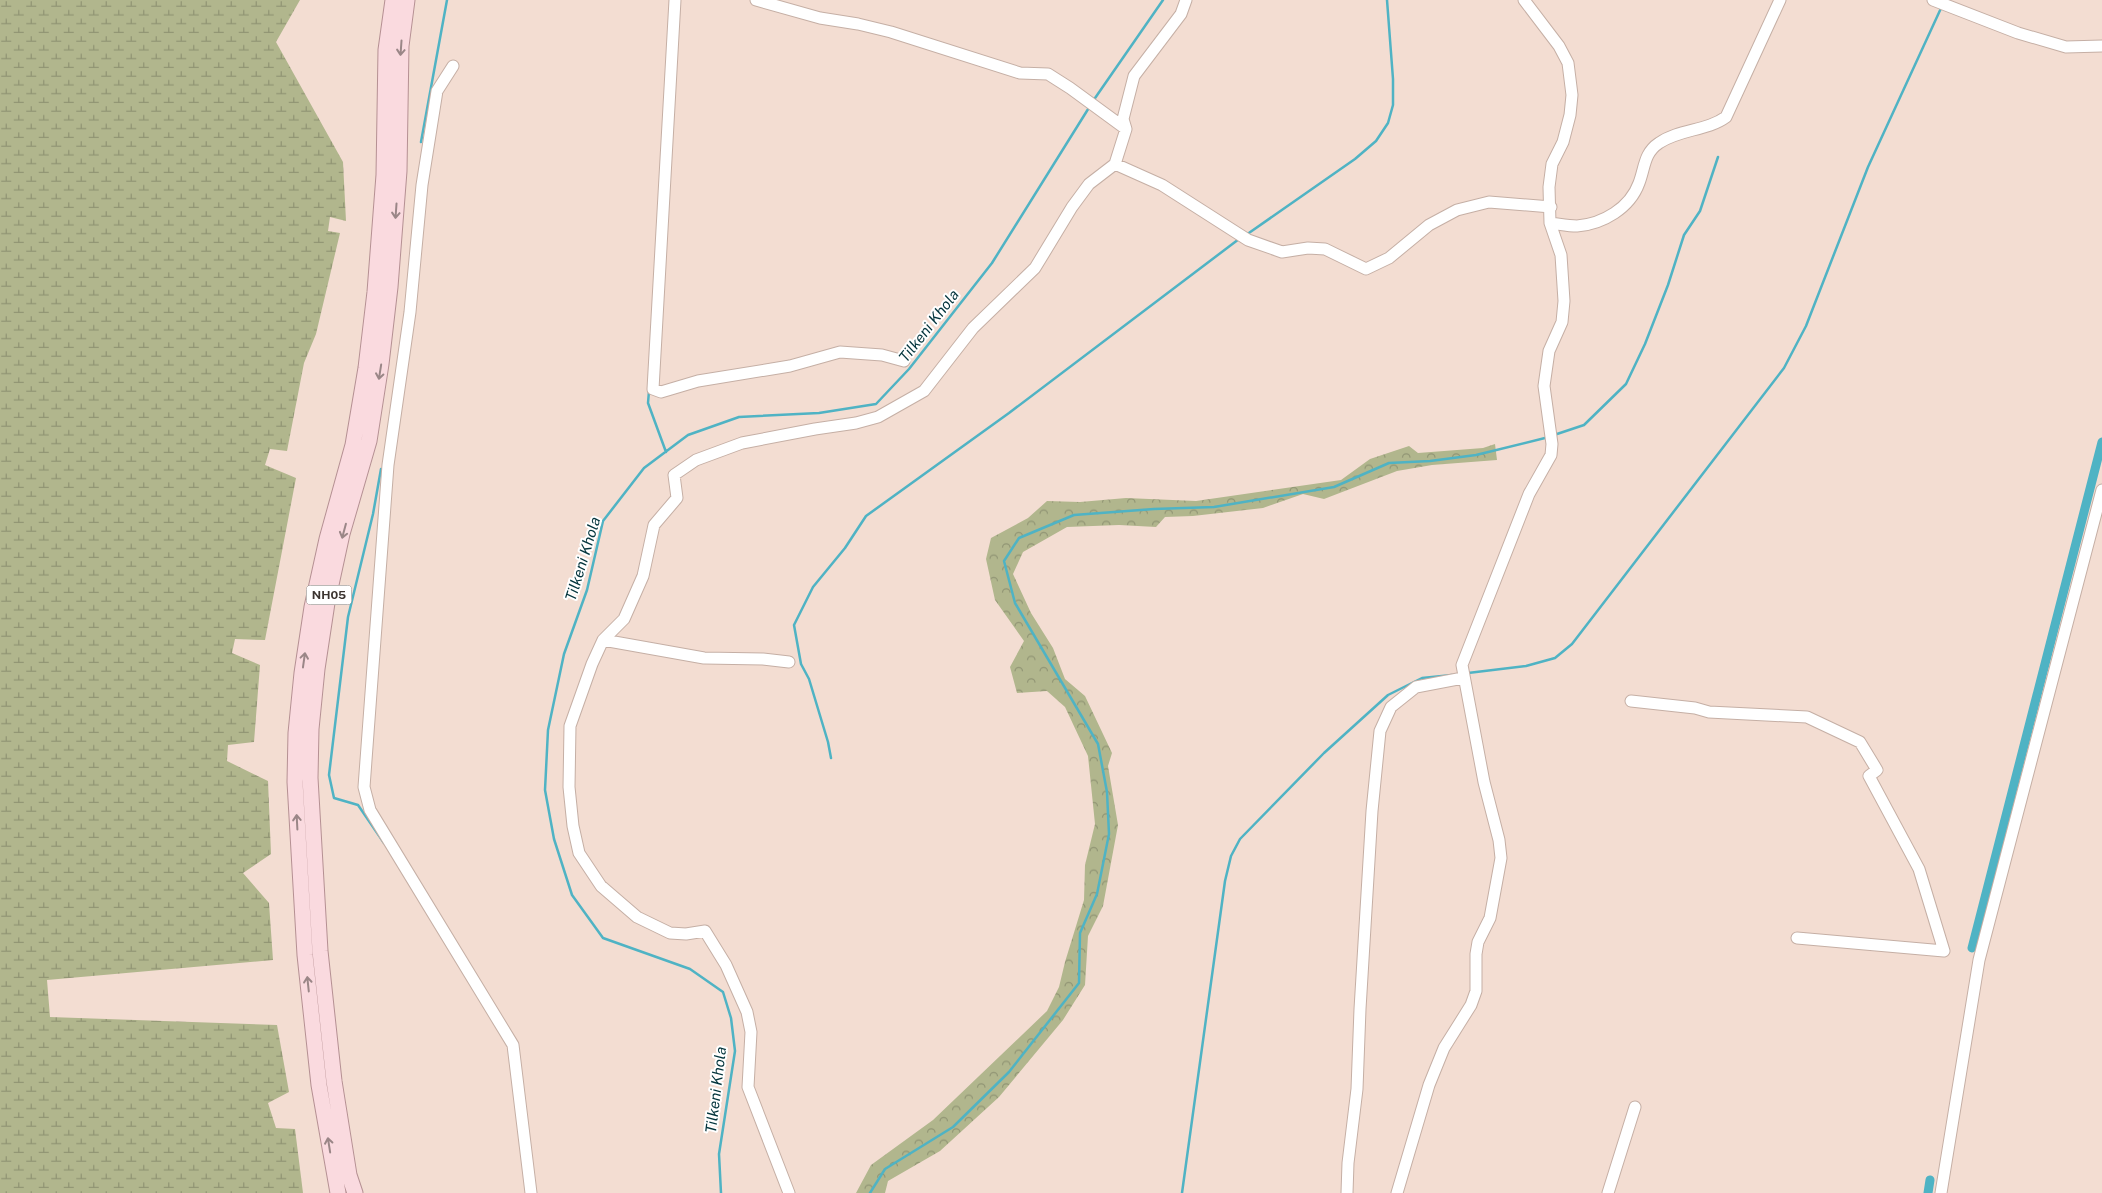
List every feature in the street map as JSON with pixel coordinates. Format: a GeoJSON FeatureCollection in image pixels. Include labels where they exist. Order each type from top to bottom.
{"type":"FeatureCollection","features":[{"type":"Feature","properties":{"kind":"main road","name":"NH05"},"geometry":{"type":"LineString","coordinates":[[338,1193],[334,1179],[319,1085],[305,955],[295,782],[296,733],[312,607],[327,539],[353,445],[366,368],[375,292],[382,195],[386,50],[393,0]]}},
{"type":"Feature","properties":{"kind":"main road","name":"NH05"},"geometry":{"type":"LineString","coordinates":[[354,1193],[334,1081],[320,951],[310,778],[311,729],[317,669],[327,603],[342,534],[369,441],[381,364],[390,288],[399,171],[401,46],[407,0]]}},
{"type":"Feature","properties":{"kind":"street"},"geometry":{"type":"LineString","coordinates":[[675,0],[653,388],[661,392],[698,381],[790,366],[840,352],[882,356],[904,361]]}},
{"type":"Feature","properties":{"kind":"street"},"geometry":{"type":"LineString","coordinates":[[756,0],[820,18],[891,32],[1020,73],[1048,74],[1126,129]]}},
{"type":"Feature","properties":{"kind":"street"},"geometry":{"type":"LineString","coordinates":[[789,1193],[748,1088],[751,1032],[747,1012],[726,965],[705,931],[686,934],[670,933],[636,917],[601,886],[579,853],[572,826],[569,787],[570,726],[592,664],[603,640],[624,619],[643,576],[654,525],[677,498],[674,475],[696,460],[742,443],[815,429],[856,424],[878,417],[924,391],[973,328],[1036,268],[1072,207],[1089,184],[1115,164],[1126,129],[1123,119],[1134,76],[1180,14],[1186,0]]}},
{"type":"Feature","properties":{"kind":"street"},"geometry":{"type":"LineString","coordinates":[[1397,1193],[1429,1085],[1444,1048],[1476,992],[1476,954],[1478,942],[1490,918],[1501,858],[1499,840],[1484,782],[1462,665],[1529,494],[1551,455],[1552,444],[1544,386],[1549,351],[1562,322],[1564,301],[1561,255],[1550,223],[1549,187],[1552,164],[1562,142],[1570,115],[1572,95],[1568,64],[1559,46],[1524,0]]}},
{"type":"Feature","properties":{"kind":"street"},"geometry":{"type":"LineString","coordinates":[[1550,223],[1577,226],[1598,221],[1617,212],[1631,200],[1640,182],[1647,155],[1658,143],[1677,134],[1718,123],[1726,117],[1780,0]]}},
{"type":"Feature","properties":{"kind":"street"},"geometry":{"type":"LineString","coordinates":[[1933,0],[2018,33],[2066,47],[2102,46]]}},
{"type":"Feature","properties":{"kind":"street"},"geometry":{"type":"LineString","coordinates":[[453,66],[437,91],[421,192],[410,312],[388,465],[364,787],[370,810],[513,1045],[531,1193]]}},
{"type":"Feature","properties":{"kind":"street"},"geometry":{"type":"LineString","coordinates":[[1115,164],[1162,185],[1244,237],[1282,252],[1308,248],[1325,249],[1366,268],[1389,258],[1429,225],[1457,210],[1489,202],[1551,207]]}},
{"type":"Feature","properties":{"kind":"street"},"geometry":{"type":"LineString","coordinates":[[1941,1193],[1979,960],[2102,490]]}},
{"type":"Feature","properties":{"kind":"street"},"geometry":{"type":"LineString","coordinates":[[603,640],[704,658],[763,659],[789,662]]}},
{"type":"Feature","properties":{"kind":"street"},"geometry":{"type":"LineString","coordinates":[[1347,1193],[1348,1163],[1357,1089],[1372,811],[1380,731],[1391,706],[1416,688],[1463,678]]}},
{"type":"Feature","properties":{"kind":"street"},"geometry":{"type":"LineString","coordinates":[[1631,701],[1695,708],[1709,712],[1807,717],[1860,742],[1877,770],[1868,776],[1919,869],[1944,952],[1797,938]]}},
{"type":"Feature","properties":{"kind":"street"},"geometry":{"type":"LineString","coordinates":[[1608,1193],[1635,1107]]}},
{"type":"Feature","properties":{"kind":"green space"},"geometry":{"type":"Polygon","coordinates":[[[0,0],[300,0],[276,42],[343,162],[346,221],[330,217],[328,231],[340,233],[316,334],[304,363],[287,451],[270,449],[265,465],[296,478],[265,640],[235,639],[232,653],[260,665],[254,742],[228,745],[227,761],[268,781],[271,854],[243,873],[269,903],[273,960],[47,980],[50,1017],[277,1025],[289,1092],[268,1103],[276,1128],[295,1129],[303,1193],[0,1193],[0,0]]]}},
{"type":"Feature","properties":{"kind":"green space"},"geometry":{"type":"Polygon","coordinates":[[[1495,444],[1497,460],[1432,465],[1397,471],[1324,499],[1303,494],[1263,508],[1193,516],[1165,517],[1156,527],[1119,525],[1067,527],[1023,552],[1013,574],[1031,613],[1053,648],[1065,679],[1085,696],[1112,753],[1108,766],[1118,825],[1103,906],[1088,936],[1085,985],[1063,1020],[999,1097],[940,1151],[888,1181],[885,1193],[856,1193],[871,1165],[933,1120],[1047,1011],[1059,987],[1084,900],[1085,865],[1095,824],[1088,756],[1065,707],[1047,691],[1017,693],[1010,667],[1024,641],[995,600],[986,559],[991,538],[1028,518],[1047,501],[1080,502],[1126,498],[1196,501],[1341,480],[1370,459],[1409,446],[1418,453],[1483,448],[1495,444]]]}},
{"type":"Feature","properties":{"kind":"waterway"},"geometry":{"type":"LineString","coordinates":[[421,142],[447,0]]}},
{"type":"Feature","properties":{"kind":"waterway","name":"Tilkeni Khola"},"geometry":{"type":"LineString","coordinates":[[1093,101],[1163,0]]}},
{"type":"Feature","properties":{"kind":"waterway"},"geometry":{"type":"LineString","coordinates":[[1246,235],[1355,159],[1376,141],[1388,123],[1393,105],[1393,79],[1387,0]]}},
{"type":"Feature","properties":{"kind":"waterway"},"geometry":{"type":"LineString","coordinates":[[1468,673],[1526,666],[1555,658],[1572,644],[1784,368],[1806,326],[1868,167],[1942,6]]}},
{"type":"Feature","properties":{"kind":"waterway","name":"Tilkeni Khola"},"geometry":{"type":"LineString","coordinates":[[721,1193],[719,1154],[735,1051],[731,1018],[723,992],[690,969],[603,938],[572,895],[554,839],[545,790],[548,730],[564,654],[587,590],[603,521],[644,468],[688,435],[739,417],[819,413],[876,404],[909,369],[992,263],[1090,106]]}},
{"type":"Feature","properties":{"kind":"waterway"},"geometry":{"type":"LineString","coordinates":[[1554,435],[1584,425],[1626,384],[1645,344],[1668,285],[1684,235],[1700,211],[1718,157]]}},
{"type":"Feature","properties":{"kind":"waterway"},"geometry":{"type":"LineString","coordinates":[[831,758],[809,679],[801,664],[794,625],[813,587],[845,548],[866,516],[1009,413],[1239,239]]}},
{"type":"Feature","properties":{"kind":"waterway"},"geometry":{"type":"LineString","coordinates":[[649,391],[648,403],[666,452]]}},
{"type":"Feature","properties":{"kind":"waterway"},"geometry":{"type":"LineString","coordinates":[[870,1193],[885,1169],[953,1127],[1009,1072],[1079,983],[1080,933],[1097,894],[1109,834],[1107,792],[1098,744],[1015,603],[1004,561],[1019,538],[1074,515],[1214,507],[1334,487],[1389,463],[1430,461],[1476,455],[1549,437]]}},
{"type":"Feature","properties":{"kind":"waterway"},"geometry":{"type":"LineString","coordinates":[[1972,948],[2102,442]]}},
{"type":"Feature","properties":{"kind":"waterway"},"geometry":{"type":"LineString","coordinates":[[381,469],[373,514],[348,617],[329,775],[334,798],[358,805],[384,843]]}},
{"type":"Feature","properties":{"kind":"waterway"},"geometry":{"type":"LineString","coordinates":[[1182,1193],[1225,881],[1231,856],[1240,839],[1324,753],[1388,695],[1422,678],[1452,675]]}},
{"type":"Feature","properties":{"kind":"waterway"},"geometry":{"type":"LineString","coordinates":[[1928,1193],[1930,1180]]}}]}
